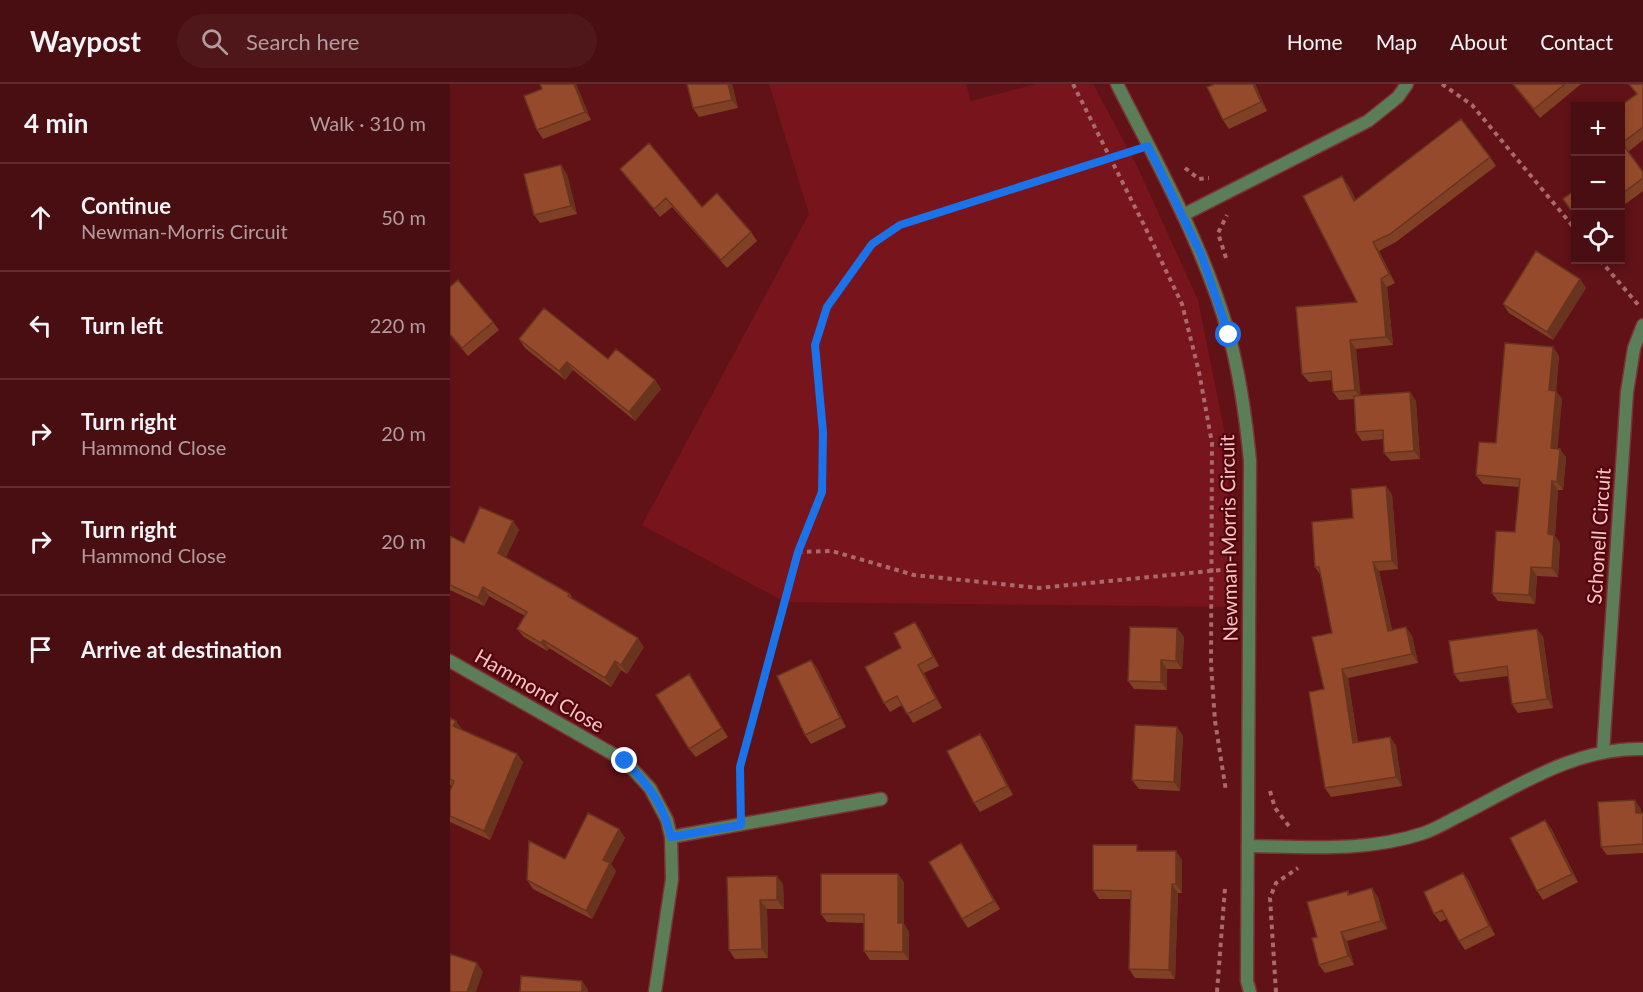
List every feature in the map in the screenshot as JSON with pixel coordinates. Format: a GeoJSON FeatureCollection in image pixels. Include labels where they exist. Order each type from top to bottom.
{"type":"FeatureCollection","features":[{"type":"Feature","properties":{"kind":"street","name":"Newman-Morris Circuit"},"geometry":{"type":"LineString","coordinates":[[1117,84],[1201,254],[1229,335],[1246,418],[1250,461],[1247,988]]}},
{"type":"Feature","properties":{"kind":"street"},"geometry":{"type":"LineString","coordinates":[[1183,215],[1368,121],[1398,98],[1407,84]]}},
{"type":"Feature","properties":{"kind":"street","name":"Schonell Circuit"},"geometry":{"type":"LineString","coordinates":[[1603,752],[1627,392],[1634,348],[1643,325]]}},
{"type":"Feature","properties":{"kind":"street","name":"Hammond Close"},"geometry":{"type":"LineString","coordinates":[[450,662],[625,761],[650,788],[666,820],[671,837],[672,879],[655,992]]}},
{"type":"Feature","properties":{"kind":"street"},"geometry":{"type":"LineString","coordinates":[[1248,846],[1348,847],[1388,843],[1427,832],[1564,763],[1603,752],[1643,749]]}},
{"type":"Feature","properties":{"kind":"street"},"geometry":{"type":"LineString","coordinates":[[671,837],[881,799]]}},
{"type":"Feature","properties":{"kind":"path"},"geometry":{"type":"LineString","coordinates":[[1073,84],[1182,304],[1199,372],[1212,443],[1211,664],[1215,721],[1227,793]]}},
{"type":"Feature","properties":{"kind":"path"},"geometry":{"type":"LineString","coordinates":[[1442,84],[1472,105],[1571,225]]}},
{"type":"Feature","properties":{"kind":"path"},"geometry":{"type":"LineString","coordinates":[[741,825],[740,767],[798,552],[822,492],[823,432],[815,345],[827,307],[872,244],[900,225],[1148,146]]}},
{"type":"Feature","properties":{"kind":"path"},"geometry":{"type":"LineString","coordinates":[[1181,161],[1186,170],[1199,179],[1216,178]]}},
{"type":"Feature","properties":{"kind":"path"},"geometry":{"type":"LineString","coordinates":[[1603,264],[1643,311]]}},
{"type":"Feature","properties":{"kind":"path"},"geometry":{"type":"LineString","coordinates":[[798,552],[832,551],[914,575],[1039,588],[1210,569]]}},
{"type":"Feature","properties":{"kind":"path"},"geometry":{"type":"LineString","coordinates":[[1276,992],[1270,898],[1276,883],[1306,863]]}},
{"type":"Feature","properties":{"kind":"path"},"geometry":{"type":"LineString","coordinates":[[1217,992],[1225,880]]}},
{"type":"Feature","properties":{"kind":"shaded area"},"geometry":{"type":"Polygon","coordinates":[[[769,84],[966,84],[971,101],[1036,84],[1093,84],[1137,166],[1198,300],[1228,449],[1228,607],[785,602],[642,525],[809,214],[769,84]]]}},
{"type":"Feature","properties":{"kind":"building"},"geometry":{"type":"Polygon","coordinates":[[[540,84],[574,84],[585,112],[537,130],[524,96],[542,89],[540,84]]]}},
{"type":"Feature","properties":{"kind":"building"},"geometry":{"type":"Polygon","coordinates":[[[687,84],[728,84],[732,100],[693,108],[687,84]]]}},
{"type":"Feature","properties":{"kind":"building"},"geometry":{"type":"Polygon","coordinates":[[[1212,84],[1253,84],[1261,102],[1223,120],[1207,87],[1212,84]]]}},
{"type":"Feature","properties":{"kind":"building"},"geometry":{"type":"Polygon","coordinates":[[[1513,84],[1565,84],[1534,109],[1513,84]]]}},
{"type":"Feature","properties":{"kind":"building"},"geometry":{"type":"Polygon","coordinates":[[[1629,84],[1643,84],[1643,127],[1625,141],[1625,102],[1637,94],[1629,84]]]}},
{"type":"Feature","properties":{"kind":"building"},"geometry":{"type":"Polygon","coordinates":[[[1461,119],[1490,157],[1390,234],[1373,242],[1389,274],[1381,279],[1386,337],[1350,340],[1355,390],[1333,392],[1331,371],[1302,374],[1296,307],[1357,302],[1303,196],[1342,176],[1354,201],[1461,119]]]}},
{"type":"Feature","properties":{"kind":"building"},"geometry":{"type":"Polygon","coordinates":[[[649,143],[702,207],[717,193],[751,232],[721,260],[666,198],[654,209],[620,169],[649,143]]]}},
{"type":"Feature","properties":{"kind":"building"},"geometry":{"type":"Polygon","coordinates":[[[1625,147],[1643,172],[1643,178],[1625,191],[1625,147]]]}},
{"type":"Feature","properties":{"kind":"building"},"geometry":{"type":"Polygon","coordinates":[[[561,165],[571,206],[534,215],[524,174],[561,165]]]}},
{"type":"Feature","properties":{"kind":"building"},"geometry":{"type":"Polygon","coordinates":[[[1571,193],[1571,210],[1563,199],[1571,193]]]}},
{"type":"Feature","properties":{"kind":"building"},"geometry":{"type":"Polygon","coordinates":[[[1536,251],[1580,279],[1547,332],[1503,304],[1536,251]]]}},
{"type":"Feature","properties":{"kind":"building"},"geometry":{"type":"Polygon","coordinates":[[[458,280],[493,322],[462,348],[450,334],[450,287],[458,280]]]}},
{"type":"Feature","properties":{"kind":"building"},"geometry":{"type":"Polygon","coordinates":[[[544,308],[608,359],[616,349],[655,380],[629,412],[567,362],[559,371],[519,339],[544,308]]]}},
{"type":"Feature","properties":{"kind":"building"},"geometry":{"type":"Polygon","coordinates":[[[1505,343],[1553,347],[1549,390],[1556,391],[1551,448],[1560,449],[1557,482],[1552,481],[1548,534],[1554,535],[1552,568],[1531,567],[1529,595],[1492,593],[1496,531],[1515,532],[1520,479],[1476,475],[1479,442],[1496,443],[1505,343]]]}},
{"type":"Feature","properties":{"kind":"building"},"geometry":{"type":"Polygon","coordinates":[[[1410,392],[1414,451],[1384,453],[1383,430],[1356,432],[1354,396],[1410,392]]]}},
{"type":"Feature","properties":{"kind":"building"},"geometry":{"type":"Polygon","coordinates":[[[1386,486],[1392,561],[1373,562],[1388,631],[1406,627],[1412,654],[1342,669],[1353,743],[1390,737],[1396,777],[1325,788],[1309,692],[1324,689],[1312,637],[1332,633],[1319,567],[1315,567],[1312,522],[1353,518],[1351,489],[1386,486]]]}},
{"type":"Feature","properties":{"kind":"building"},"geometry":{"type":"Polygon","coordinates":[[[480,507],[513,521],[498,553],[570,594],[568,596],[638,638],[621,665],[615,661],[605,678],[543,640],[541,643],[517,629],[527,612],[483,587],[478,598],[450,585],[450,536],[464,543],[480,507]]]}},
{"type":"Feature","properties":{"kind":"building"},"geometry":{"type":"Polygon","coordinates":[[[915,622],[933,657],[918,665],[936,699],[907,714],[897,696],[884,703],[865,667],[901,648],[894,633],[915,622]]]}},
{"type":"Feature","properties":{"kind":"building"},"geometry":{"type":"Polygon","coordinates":[[[1130,627],[1177,628],[1176,661],[1161,660],[1161,682],[1128,681],[1130,627]]]}},
{"type":"Feature","properties":{"kind":"building"},"geometry":{"type":"Polygon","coordinates":[[[1537,629],[1547,699],[1512,704],[1507,666],[1454,674],[1449,641],[1537,629]]]}},
{"type":"Feature","properties":{"kind":"building"},"geometry":{"type":"Polygon","coordinates":[[[811,660],[840,718],[805,735],[777,676],[811,660]]]}},
{"type":"Feature","properties":{"kind":"building"},"geometry":{"type":"Polygon","coordinates":[[[689,674],[722,728],[689,749],[656,695],[689,674]]]}},
{"type":"Feature","properties":{"kind":"building"},"geometry":{"type":"Polygon","coordinates":[[[450,718],[456,721],[453,726],[517,754],[484,831],[450,816],[450,791],[454,781],[450,779],[450,718]]]}},
{"type":"Feature","properties":{"kind":"building"},"geometry":{"type":"Polygon","coordinates":[[[1135,725],[1177,727],[1174,782],[1132,780],[1135,725]]]}},
{"type":"Feature","properties":{"kind":"building"},"geometry":{"type":"Polygon","coordinates":[[[980,734],[1007,786],[974,803],[947,751],[980,734]]]}},
{"type":"Feature","properties":{"kind":"building"},"geometry":{"type":"Polygon","coordinates":[[[1635,800],[1636,813],[1643,813],[1643,844],[1601,847],[1598,802],[1635,800]]]}},
{"type":"Feature","properties":{"kind":"building"},"geometry":{"type":"Polygon","coordinates":[[[588,813],[619,829],[603,860],[610,863],[586,911],[527,880],[529,841],[565,859],[588,813]]]}},
{"type":"Feature","properties":{"kind":"building"},"geometry":{"type":"Polygon","coordinates":[[[1545,820],[1572,874],[1537,891],[1510,838],[1545,820]]]}},
{"type":"Feature","properties":{"kind":"building"},"geometry":{"type":"Polygon","coordinates":[[[961,843],[994,901],[962,919],[929,862],[961,843]]]}},
{"type":"Feature","properties":{"kind":"building"},"geometry":{"type":"Polygon","coordinates":[[[1093,845],[1137,845],[1137,851],[1176,851],[1176,884],[1172,884],[1169,970],[1129,969],[1131,891],[1093,890],[1093,845]]]}},
{"type":"Feature","properties":{"kind":"building"},"geometry":{"type":"Polygon","coordinates":[[[1463,873],[1489,926],[1459,941],[1442,910],[1434,914],[1424,892],[1463,873]]]}},
{"type":"Feature","properties":{"kind":"building"},"geometry":{"type":"Polygon","coordinates":[[[821,874],[898,874],[898,923],[903,923],[903,952],[864,951],[864,914],[821,914],[821,874]]]}},
{"type":"Feature","properties":{"kind":"building"},"geometry":{"type":"Polygon","coordinates":[[[777,876],[777,900],[760,900],[762,949],[729,950],[727,877],[777,876]]]}},
{"type":"Feature","properties":{"kind":"building"},"geometry":{"type":"Polygon","coordinates":[[[1372,888],[1381,921],[1341,932],[1348,956],[1319,965],[1312,938],[1317,937],[1307,902],[1348,891],[1348,895],[1372,888]]]}},
{"type":"Feature","properties":{"kind":"building"},"geometry":{"type":"Polygon","coordinates":[[[450,954],[477,963],[467,992],[450,992],[450,954]]]}},
{"type":"Feature","properties":{"kind":"building"},"geometry":{"type":"Polygon","coordinates":[[[521,976],[582,981],[582,992],[520,992],[521,976]]]}},
{"type":"Feature","properties":{"kind":"route"},"geometry":{"type":"LineString","coordinates":[[625,761],[650,788],[666,820],[671,837],[741,825],[740,767],[798,552],[822,492],[823,432],[815,345],[827,307],[872,244],[900,225],[1148,146],[1201,254],[1229,335]]}}]}
